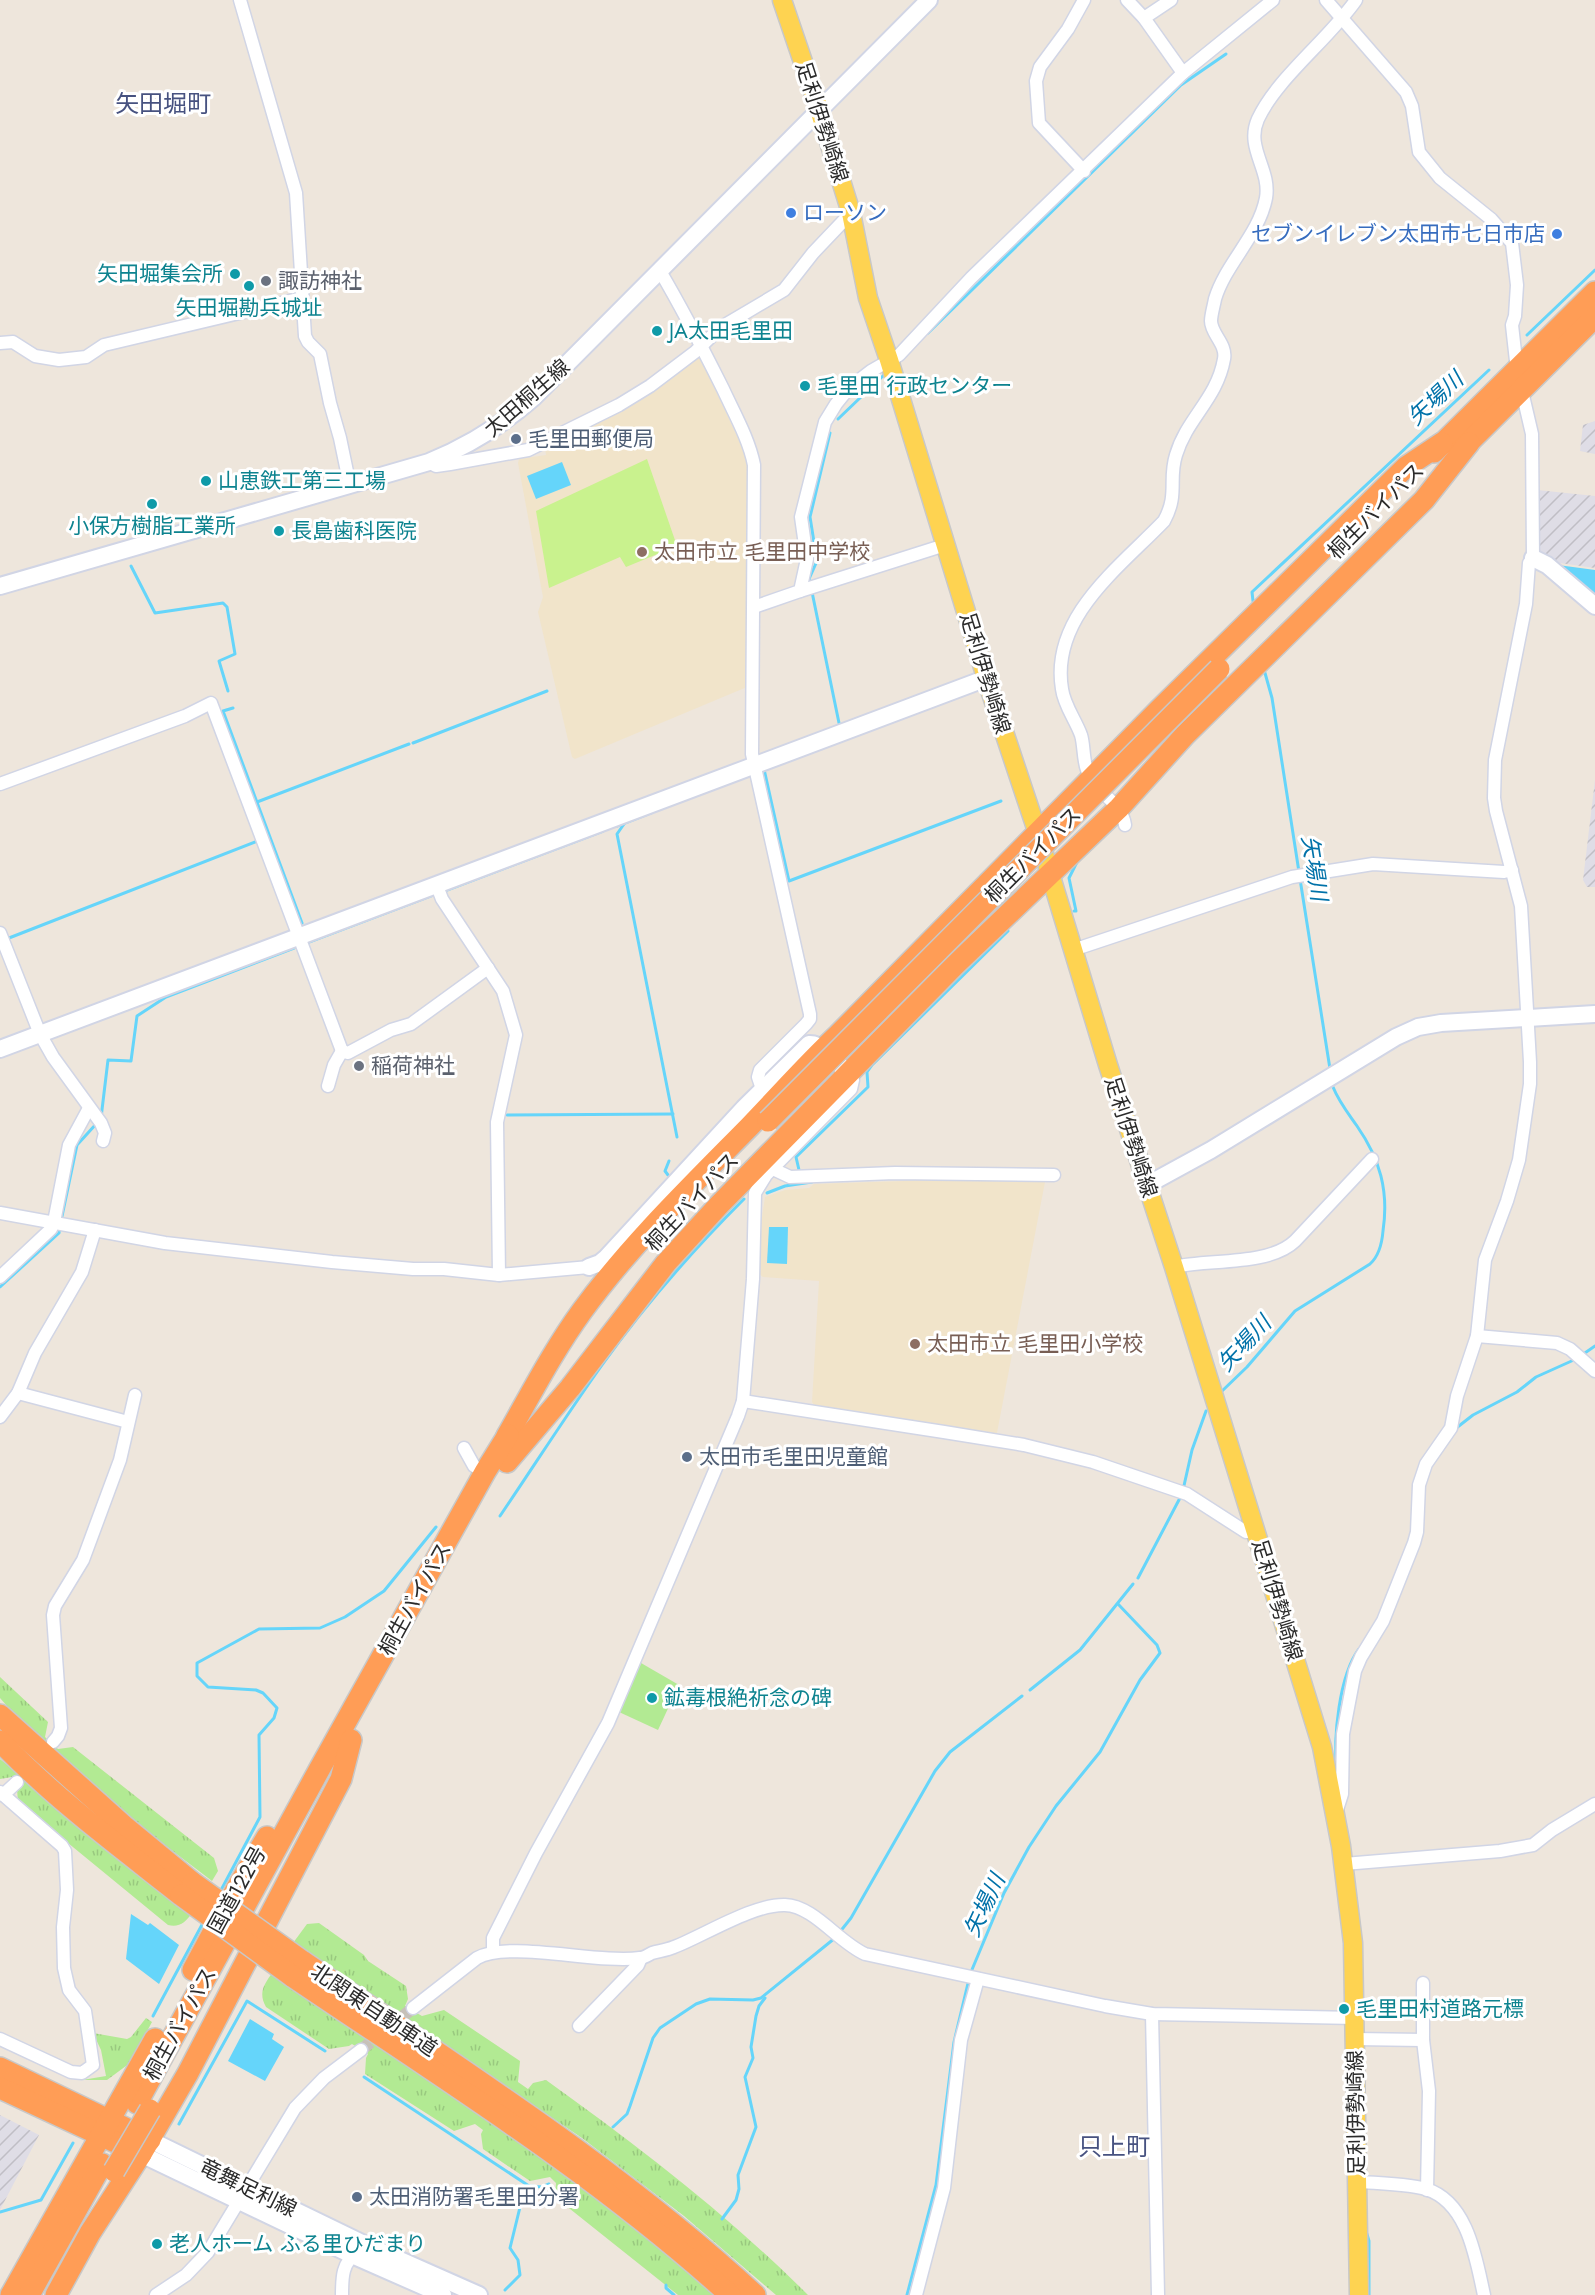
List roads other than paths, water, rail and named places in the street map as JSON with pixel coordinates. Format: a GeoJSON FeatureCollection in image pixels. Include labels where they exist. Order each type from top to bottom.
{"type":"FeatureCollection","features":[{"type":"Feature","properties":{"kind":"highway","name":"桐生バイパス"},"geometry":{"type":"LineString","coordinates":[[346,1735],[485,1472],[507,1436],[544,1381],[645,1250],[772,1126],[1223,674],[1442,443],[1595,292]]}},
{"type":"Feature","properties":{"kind":"highway","name":"桐生バイパス"},"geometry":{"type":"LineString","coordinates":[[1223,674],[1469,443],[1595,317]]}},
{"type":"Feature","properties":{"kind":"highway"},"geometry":{"type":"LineString","coordinates":[[507,1436],[552,1355],[583,1310],[638,1242],[823,1049],[1159,710],[1406,467],[1442,443]]}},
{"type":"Feature","properties":{"kind":"highway"},"geometry":{"type":"LineString","coordinates":[[507,1462],[570,1388],[666,1263],[798,1123],[955,965],[1050,875],[1122,817],[1185,735],[1424,500],[1469,443]]}},
{"type":"Feature","properties":{"kind":"highway","name":"桐生バイパス"},"geometry":{"type":"LineString","coordinates":[[45,2295],[108,2168],[136,2104],[346,1735],[507,1462],[555,1387],[633,1284],[772,1126]]}},
{"type":"Feature","properties":{"kind":"highway","name":"北関東自動車道"},"geometry":{"type":"LineString","coordinates":[[0,1715],[124,1826],[187,1889]]}},
{"type":"Feature","properties":{"kind":"highway"},"geometry":{"type":"LineString","coordinates":[[56,2295],[90,2234],[146,2147],[188,2073],[331,1799],[341,1779],[346,1735]]}},
{"type":"Feature","properties":{"kind":"highway","name":"国道122号"},"geometry":{"type":"LineString","coordinates":[[11,2295],[106,2128],[136,2104],[256,1853],[309,1773],[346,1735]]}},
{"type":"Feature","properties":{"kind":"highway","name":"北関東自動車道"},"geometry":{"type":"LineString","coordinates":[[4,1747],[90,1823],[187,1889],[497,2113],[633,2214],[730,2295]]}},
{"type":"Feature","properties":{"kind":"highway","name":"北関東自動車道"},"geometry":{"type":"LineString","coordinates":[[297,1969],[573,2146],[713,2255],[755,2295]]}},
{"type":"Feature","properties":{"kind":"highway"},"geometry":{"type":"LineString","coordinates":[[0,2057],[100,2102],[136,2104]]}},
{"type":"Feature","properties":{"kind":"highway"},"geometry":{"type":"LineString","coordinates":[[0,2068],[106,2128],[146,2147]]}},
{"type":"Feature","properties":{"kind":"highway"},"geometry":{"type":"LineString","coordinates":[[0,2088],[106,2128]]}},
{"type":"Feature","properties":{"kind":"highway","name":"桐生バイパス"},"geometry":{"type":"LineString","coordinates":[[29,2295],[108,2168]]}},
{"type":"Feature","properties":{"kind":"main road","name":"足利伊勢崎線"},"geometry":{"type":"LineString","coordinates":[[782,0],[820,111],[851,213],[868,298],[1174,1267],[1322,1747],[1344,1864],[1353,1943],[1359,2295]]}},
{"type":"Feature","properties":{"kind":"street"},"geometry":{"type":"LineString","coordinates":[[240,0],[296,193],[305,336],[320,354],[350,486]]}},
{"type":"Feature","properties":{"kind":"street","name":"太田桐生線"},"geometry":{"type":"LineString","coordinates":[[0,586],[429,462],[479,439],[520,410],[929,0]]}},
{"type":"Feature","properties":{"kind":"street"},"geometry":{"type":"LineString","coordinates":[[1084,0],[1068,29],[1040,67],[1036,81],[1039,123],[1084,171]]}},
{"type":"Feature","properties":{"kind":"street"},"geometry":{"type":"LineString","coordinates":[[1127,0],[1144,18],[1183,73]]}},
{"type":"Feature","properties":{"kind":"street"},"geometry":{"type":"LineString","coordinates":[[1144,18],[1171,0]]}},
{"type":"Feature","properties":{"kind":"street"},"geometry":{"type":"LineString","coordinates":[[808,589],[807,560],[801,517],[825,422],[836,404],[849,388],[871,371],[899,355],[971,278],[1183,73],[1273,0]]}},
{"type":"Feature","properties":{"kind":"street"},"geometry":{"type":"LineString","coordinates":[[1326,0],[1406,92],[1412,106],[1419,152],[1440,178],[1491,219],[1512,243],[1516,267],[1515,316],[1512,325],[1517,369],[1532,434],[1533,558],[1529,563],[1526,604],[1495,760],[1494,798],[1521,906],[1530,1084],[1526,1124],[1519,1160],[1507,1201],[1485,1260],[1477,1336],[1457,1396],[1451,1428],[1426,1464],[1419,1485],[1417,1532],[1414,1543],[1383,1621],[1355,1671],[1343,1734],[1342,1794],[1336,1814]]}},
{"type":"Feature","properties":{"kind":"street"},"geometry":{"type":"LineString","coordinates":[[1122,817],[1092,780],[1084,760],[1082,737],[1062,691],[1060,668],[1065,642],[1074,621],[1088,601],[1168,513],[1173,498],[1173,466],[1176,454],[1184,433],[1215,391],[1224,359],[1222,345],[1210,322],[1216,298],[1224,279],[1262,215],[1266,197],[1263,171],[1254,145],[1254,132],[1259,117],[1271,99],[1342,20],[1356,0]]}},
{"type":"Feature","properties":{"kind":"street"},"geometry":{"type":"LineString","coordinates":[[429,462],[440,465],[528,450],[619,405],[676,367],[720,328],[784,290],[813,253],[851,213]]}},
{"type":"Feature","properties":{"kind":"street"},"geometry":{"type":"LineString","coordinates":[[660,271],[701,345],[736,417],[752,454],[754,465],[752,754],[810,1014],[810,1019],[806,1024],[759,1070],[758,1077],[762,1089]]}},
{"type":"Feature","properties":{"kind":"street"},"geometry":{"type":"LineString","coordinates":[[0,343],[13,342],[35,356],[48,359],[83,358],[104,345],[302,298]]}},
{"type":"Feature","properties":{"kind":"street"},"geometry":{"type":"LineString","coordinates":[[754,607],[945,544]]}},
{"type":"Feature","properties":{"kind":"street"},"geometry":{"type":"LineString","coordinates":[[1533,558],[1595,606]]}},
{"type":"Feature","properties":{"kind":"street"},"geometry":{"type":"LineString","coordinates":[[0,1049],[756,770],[987,678]]}},
{"type":"Feature","properties":{"kind":"street"},"geometry":{"type":"LineString","coordinates":[[0,784],[185,716],[211,703],[342,1051],[334,1065],[328,1086]]}},
{"type":"Feature","properties":{"kind":"street"},"geometry":{"type":"LineString","coordinates":[[1073,950],[1292,877],[1373,864],[1504,872],[1512,870]]}},
{"type":"Feature","properties":{"kind":"street"},"geometry":{"type":"LineString","coordinates":[[437,886],[442,899],[503,991],[516,1035],[497,1122],[499,1275]]}},
{"type":"Feature","properties":{"kind":"street"},"geometry":{"type":"LineString","coordinates":[[0,933],[40,1034],[53,1057],[95,1115],[105,1132],[104,1141]]}},
{"type":"Feature","properties":{"kind":"street"},"geometry":{"type":"LineString","coordinates":[[342,1051],[348,1053],[391,1030],[411,1024],[488,968]]}},
{"type":"Feature","properties":{"kind":"street"},"geometry":{"type":"LineString","coordinates":[[1147,1185],[1220,1145],[1396,1037],[1418,1027],[1441,1023],[1595,1014]]}},
{"type":"Feature","properties":{"kind":"street"},"geometry":{"type":"LineString","coordinates":[[0,1213],[165,1243],[230,1251],[499,1275],[590,1267],[606,1258],[762,1089],[809,1044],[813,1043],[823,1049],[853,1080],[851,1089],[773,1169],[755,1193],[753,1280],[743,1401],[608,1723],[536,1853],[494,1938],[493,1952]]}},
{"type":"Feature","properties":{"kind":"street"},"geometry":{"type":"LineString","coordinates":[[0,1277],[59,1223],[69,1145],[95,1115]]}},
{"type":"Feature","properties":{"kind":"street"},"geometry":{"type":"LineString","coordinates":[[1174,1267],[1268,1256],[1283,1250],[1295,1241],[1372,1159]]}},
{"type":"Feature","properties":{"kind":"street"},"geometry":{"type":"LineString","coordinates":[[773,1169],[790,1177],[894,1173],[1054,1175]]}},
{"type":"Feature","properties":{"kind":"street"},"geometry":{"type":"LineString","coordinates":[[0,1417],[18,1393],[40,1344],[82,1272],[95,1230]]}},
{"type":"Feature","properties":{"kind":"street"},"geometry":{"type":"LineString","coordinates":[[1477,1336],[1557,1342],[1595,1371]]}},
{"type":"Feature","properties":{"kind":"street"},"geometry":{"type":"LineString","coordinates":[[18,1393],[128,1422]]}},
{"type":"Feature","properties":{"kind":"street"},"geometry":{"type":"LineString","coordinates":[[53,1742],[60,1728],[53,1615],[55,1606],[83,1560],[120,1460],[135,1395]]}},
{"type":"Feature","properties":{"kind":"street"},"geometry":{"type":"LineString","coordinates":[[743,1401],[1024,1445],[1093,1462],[1183,1492],[1246,1532],[1256,1531]]}},
{"type":"Feature","properties":{"kind":"street"},"geometry":{"type":"LineString","coordinates":[[464,1448],[474,1466],[485,1472]]}},
{"type":"Feature","properties":{"kind":"street"},"geometry":{"type":"LineString","coordinates":[[0,2039],[71,2072],[82,2073],[91,2069],[93,2065],[85,2011],[69,1990],[64,1968],[63,1927],[67,1890],[65,1851],[1,1794],[17,1782]]}},
{"type":"Feature","properties":{"kind":"street"},"geometry":{"type":"LineString","coordinates":[[1344,1864],[1500,1851],[1533,1845],[1552,1830],[1595,1804]]}},
{"type":"Feature","properties":{"kind":"street"},"geometry":{"type":"LineString","coordinates":[[413,2008],[477,1958],[493,1952],[508,1951],[600,1959],[641,1958],[673,1947],[764,1908],[786,1905],[804,1910],[844,1942],[865,1954],[1152,2014],[1355,2018]]}},
{"type":"Feature","properties":{"kind":"street"},"geometry":{"type":"LineString","coordinates":[[579,2026],[638,1965],[641,1958]]}},
{"type":"Feature","properties":{"kind":"street"},"geometry":{"type":"LineString","coordinates":[[916,2295],[944,2188],[961,2040],[978,1978]]}},
{"type":"Feature","properties":{"kind":"street"},"geometry":{"type":"LineString","coordinates":[[1423,1983],[1422,2040],[1429,2091],[1427,2190]]}},
{"type":"Feature","properties":{"kind":"street"},"geometry":{"type":"LineString","coordinates":[[1152,2014],[1158,2295]]}},
{"type":"Feature","properties":{"kind":"street"},"geometry":{"type":"LineString","coordinates":[[1355,2039],[1422,2040]]}},
{"type":"Feature","properties":{"kind":"street"},"geometry":{"type":"LineString","coordinates":[[156,2295],[186,2275],[208,2252],[295,2108],[324,2078],[361,2050]]}},
{"type":"Feature","properties":{"kind":"street","name":"竜舞足利線"},"geometry":{"type":"LineString","coordinates":[[146,2147],[359,2250],[443,2295]]}},
{"type":"Feature","properties":{"kind":"street"},"geometry":{"type":"LineString","coordinates":[[1356,2182],[1427,2190],[1450,2204],[1466,2228],[1484,2295]]}},
{"type":"Feature","properties":{"kind":"street"},"geometry":{"type":"LineString","coordinates":[[342,2295],[342,2274],[346,2263],[359,2250]]}},
{"type":"Feature","properties":{"kind":"street","name":"竜舞足利線"},"geometry":{"type":"LineString","coordinates":[[359,2250],[479,2295]]}},
{"type":"Feature","properties":{"kind":"water"},"geometry":{"type":"Polygon","coordinates":[[[562,462],[571,485],[536,499],[527,476],[562,462]]]}},
{"type":"Feature","properties":{"kind":"water"},"geometry":{"type":"Polygon","coordinates":[[[1558,565],[1595,570],[1595,598],[1558,565]]]}},
{"type":"Feature","properties":{"kind":"water"},"geometry":{"type":"Polygon","coordinates":[[[769,1227],[788,1227],[787,1264],[767,1263],[769,1227]]]}},
{"type":"Feature","properties":{"kind":"water"},"geometry":{"type":"Polygon","coordinates":[[[131,1914],[148,1925],[150,1923],[179,1945],[159,1984],[126,1959],[131,1914]]]}},
{"type":"Feature","properties":{"kind":"water"},"geometry":{"type":"Polygon","coordinates":[[[250,2019],[274,2034],[272,2039],[284,2047],[265,2081],[228,2061],[250,2019]]]}},
{"type":"Feature","properties":{"kind":"waterway"},"geometry":{"type":"LineString","coordinates":[[928,333],[1181,85],[1226,54]]}},
{"type":"Feature","properties":{"kind":"waterway","name":"矢場川"},"geometry":{"type":"LineString","coordinates":[[1527,335],[1595,270]]}},
{"type":"Feature","properties":{"kind":"waterway","name":"矢場川"},"geometry":{"type":"LineString","coordinates":[[1253,601],[1252,592],[1489,370]]}},
{"type":"Feature","properties":{"kind":"waterway"},"geometry":{"type":"LineString","coordinates":[[838,419],[885,374]]}},
{"type":"Feature","properties":{"kind":"waterway"},"geometry":{"type":"LineString","coordinates":[[811,585],[809,579],[817,561],[810,517],[830,433]]}},
{"type":"Feature","properties":{"kind":"waterway"},"geometry":{"type":"LineString","coordinates":[[131,566],[155,613],[223,603],[227,607],[235,654],[219,661],[228,691]]}},
{"type":"Feature","properties":{"kind":"waterway"},"geometry":{"type":"LineString","coordinates":[[812,592],[839,723]]}},
{"type":"Feature","properties":{"kind":"waterway","name":"矢場川"},"geometry":{"type":"LineString","coordinates":[[1265,673],[1272,698],[1299,872]]}},
{"type":"Feature","properties":{"kind":"waterway"},"geometry":{"type":"LineString","coordinates":[[413,743],[547,691]]}},
{"type":"Feature","properties":{"kind":"waterway"},"geometry":{"type":"LineString","coordinates":[[233,708],[223,711],[302,923]]}},
{"type":"Feature","properties":{"kind":"waterway"},"geometry":{"type":"LineString","coordinates":[[257,802],[409,744]]}},
{"type":"Feature","properties":{"kind":"waterway"},"geometry":{"type":"LineString","coordinates":[[764,769],[789,881],[1001,801]]}},
{"type":"Feature","properties":{"kind":"waterway"},"geometry":{"type":"LineString","coordinates":[[617,826],[653,812]]}},
{"type":"Feature","properties":{"kind":"waterway"},"geometry":{"type":"LineString","coordinates":[[624,824],[617,834],[677,1137]]}},
{"type":"Feature","properties":{"kind":"waterway"},"geometry":{"type":"LineString","coordinates":[[447,890],[603,831]]}},
{"type":"Feature","properties":{"kind":"waterway"},"geometry":{"type":"LineString","coordinates":[[9,938],[260,840]]}},
{"type":"Feature","properties":{"kind":"waterway"},"geometry":{"type":"LineString","coordinates":[[1074,911],[1076,911],[1069,878],[1077,862]]}},
{"type":"Feature","properties":{"kind":"waterway","name":"矢場川"},"geometry":{"type":"LineString","coordinates":[[1300,879],[1330,1069]]}},
{"type":"Feature","properties":{"kind":"waterway"},"geometry":{"type":"LineString","coordinates":[[309,942],[433,895]]}},
{"type":"Feature","properties":{"kind":"waterway"},"geometry":{"type":"LineString","coordinates":[[799,1170],[796,1157],[868,1087],[867,1072],[872,1065],[1008,931]]}},
{"type":"Feature","properties":{"kind":"waterway"},"geometry":{"type":"LineString","coordinates":[[101,1118],[108,1060],[131,1061],[137,1016],[166,997],[294,948]]}},
{"type":"Feature","properties":{"kind":"waterway","name":"矢場川"},"geometry":{"type":"LineString","coordinates":[[1221,1392],[1247,1367],[1295,1311],[1370,1264],[1380,1249],[1385,1216],[1381,1176],[1365,1138],[1333,1087]]}},
{"type":"Feature","properties":{"kind":"waterway"},"geometry":{"type":"LineString","coordinates":[[507,1115],[673,1114]]}},
{"type":"Feature","properties":{"kind":"waterway"},"geometry":{"type":"LineString","coordinates":[[61,1221],[77,1145],[97,1123]]}},
{"type":"Feature","properties":{"kind":"waterway"},"geometry":{"type":"LineString","coordinates":[[668,1175],[665,1171],[669,1161]]}},
{"type":"Feature","properties":{"kind":"waterway"},"geometry":{"type":"LineString","coordinates":[[767,1193],[785,1186],[812,1182]]}},
{"type":"Feature","properties":{"kind":"waterway"},"geometry":{"type":"LineString","coordinates":[[500,1516],[618,1343],[688,1258],[744,1199]]}},
{"type":"Feature","properties":{"kind":"waterway"},"geometry":{"type":"LineString","coordinates":[[0,1287],[59,1233],[60,1227]]}},
{"type":"Feature","properties":{"kind":"waterway"},"geometry":{"type":"LineString","coordinates":[[1582,1355],[1595,1346]]}},
{"type":"Feature","properties":{"kind":"waterway"},"geometry":{"type":"LineString","coordinates":[[1455,1429],[1473,1415],[1517,1392],[1536,1377],[1576,1359]]}},
{"type":"Feature","properties":{"kind":"waterway","name":"矢場川"},"geometry":{"type":"LineString","coordinates":[[1183,1490],[1192,1450],[1206,1411]]}},
{"type":"Feature","properties":{"kind":"waterway","name":"矢場川"},"geometry":{"type":"LineString","coordinates":[[1138,1578],[1181,1496]]}},
{"type":"Feature","properties":{"kind":"waterway"},"geometry":{"type":"LineString","coordinates":[[220,1892],[260,1817],[259,1735],[274,1718],[277,1708],[263,1693],[256,1690],[208,1687],[197,1676],[197,1663],[259,1629],[320,1628],[345,1617],[384,1591],[436,1527]]}},
{"type":"Feature","properties":{"kind":"waterway"},"geometry":{"type":"LineString","coordinates":[[1030,1690],[1080,1650],[1133,1584]]}},
{"type":"Feature","properties":{"kind":"waterway","name":"矢場川"},"geometry":{"type":"LineString","coordinates":[[971,1972],[1004,1893],[1029,1847],[1056,1806],[1100,1752],[1140,1680],[1160,1653],[1157,1645],[1118,1604]]}},
{"type":"Feature","properties":{"kind":"waterway"},"geometry":{"type":"LineString","coordinates":[[1337,1770],[1337,1725],[1342,1691],[1352,1661],[1359,1649]]}},
{"type":"Feature","properties":{"kind":"waterway"},"geometry":{"type":"LineString","coordinates":[[839,1933],[851,1918],[935,1771],[950,1752],[1022,1696]]}},
{"type":"Feature","properties":{"kind":"waterway"},"geometry":{"type":"LineString","coordinates":[[153,2016],[204,1921]]}},
{"type":"Feature","properties":{"kind":"waterway"},"geometry":{"type":"LineString","coordinates":[[613,2127],[627,2114],[653,2038],[660,2028],[696,2004],[710,1999],[753,2000],[761,1998],[835,1938]]}},
{"type":"Feature","properties":{"kind":"waterway","name":"矢場川"},"geometry":{"type":"LineString","coordinates":[[907,2295],[936,2185],[954,2042],[969,1979]]}},
{"type":"Feature","properties":{"kind":"waterway"},"geometry":{"type":"LineString","coordinates":[[722,2219],[736,2200],[739,2189],[738,2175],[756,2127],[745,2077],[753,2058],[751,2047],[756,2016],[765,1998]]}},
{"type":"Feature","properties":{"kind":"waterway"},"geometry":{"type":"LineString","coordinates":[[179,2124],[247,2001],[325,2051]]}},
{"type":"Feature","properties":{"kind":"waterway"},"geometry":{"type":"LineString","coordinates":[[364,2077],[529,2186],[542,2187],[549,2184]]}},
{"type":"Feature","properties":{"kind":"waterway"},"geometry":{"type":"LineString","coordinates":[[0,2212],[41,2200],[73,2143]]}},
{"type":"Feature","properties":{"kind":"waterway"},"geometry":{"type":"LineString","coordinates":[[505,2290],[520,2275],[518,2260],[510,2248],[522,2199],[529,2186]]}},
{"type":"Feature","properties":{"kind":"waterway"},"geometry":{"type":"LineString","coordinates":[[1366,2231],[1369,2241],[1369,2295]]}},
{"type":"Feature","properties":{"kind":"waterway"},"geometry":{"type":"LineString","coordinates":[[666,2285],[666,2288],[674,2295]]}},
{"type":"Feature","properties":{"kind":"tunnel"},"geometry":{"type":"LineString","coordinates":[[361,2050],[413,2008]]}},
{"type":"Feature","properties":{"kind":"place","name":"ローソン"},"geometry":{"type":"Point","coordinates":[791,213]}},
{"type":"Feature","properties":{"kind":"place","name":"セブンイレブン太田市七日市店"},"geometry":{"type":"Point","coordinates":[1557,234]}},
{"type":"Feature","properties":{"kind":"place","name":"矢田堀集会所"},"geometry":{"type":"Point","coordinates":[235,274]}},
{"type":"Feature","properties":{"kind":"place","name":"諏訪神社"},"geometry":{"type":"Point","coordinates":[266,281]}},
{"type":"Feature","properties":{"kind":"place","name":"矢田堀勘兵城址"},"geometry":{"type":"Point","coordinates":[249,286]}},
{"type":"Feature","properties":{"kind":"place","name":"JA太田毛里田"},"geometry":{"type":"Point","coordinates":[657,331]}},
{"type":"Feature","properties":{"kind":"place","name":"毛里田 行政センター"},"geometry":{"type":"Point","coordinates":[805,386]}},
{"type":"Feature","properties":{"kind":"place","name":"毛里田郵便局"},"geometry":{"type":"Point","coordinates":[516,439]}},
{"type":"Feature","properties":{"kind":"place","name":"山恵鉄工第三工場"},"geometry":{"type":"Point","coordinates":[206,481]}},
{"type":"Feature","properties":{"kind":"place","name":"小保方樹脂工業所"},"geometry":{"type":"Point","coordinates":[152,504]}},
{"type":"Feature","properties":{"kind":"place","name":"長島歯科医院"},"geometry":{"type":"Point","coordinates":[279,531]}},
{"type":"Feature","properties":{"kind":"place","name":"太田市立 毛里田中学校"},"geometry":{"type":"Point","coordinates":[642,552]}},
{"type":"Feature","properties":{"kind":"place","name":"稲荷神社"},"geometry":{"type":"Point","coordinates":[359,1066]}},
{"type":"Feature","properties":{"kind":"place","name":"太田市立 毛里田小学校"},"geometry":{"type":"Point","coordinates":[915,1344]}},
{"type":"Feature","properties":{"kind":"place","name":"太田市毛里田児童館"},"geometry":{"type":"Point","coordinates":[687,1457]}},
{"type":"Feature","properties":{"kind":"place","name":"鉱毒根絶祈念の碑"},"geometry":{"type":"Point","coordinates":[652,1698]}},
{"type":"Feature","properties":{"kind":"place","name":"毛里田村道路元標"},"geometry":{"type":"Point","coordinates":[1344,2009]}},
{"type":"Feature","properties":{"kind":"place","name":"太田消防署毛里田分署"},"geometry":{"type":"Point","coordinates":[357,2197]}},
{"type":"Feature","properties":{"kind":"place","name":"老人ホーム ふる里ひだまり"},"geometry":{"type":"Point","coordinates":[157,2244]}},
{"type":"Feature","properties":{"kind":"district","name":"矢田堀町"},"geometry":{"type":"Point","coordinates":[163,103]}},
{"type":"Feature","properties":{"kind":"district","name":"只上町"},"geometry":{"type":"Point","coordinates":[1114,2146]}}]}
